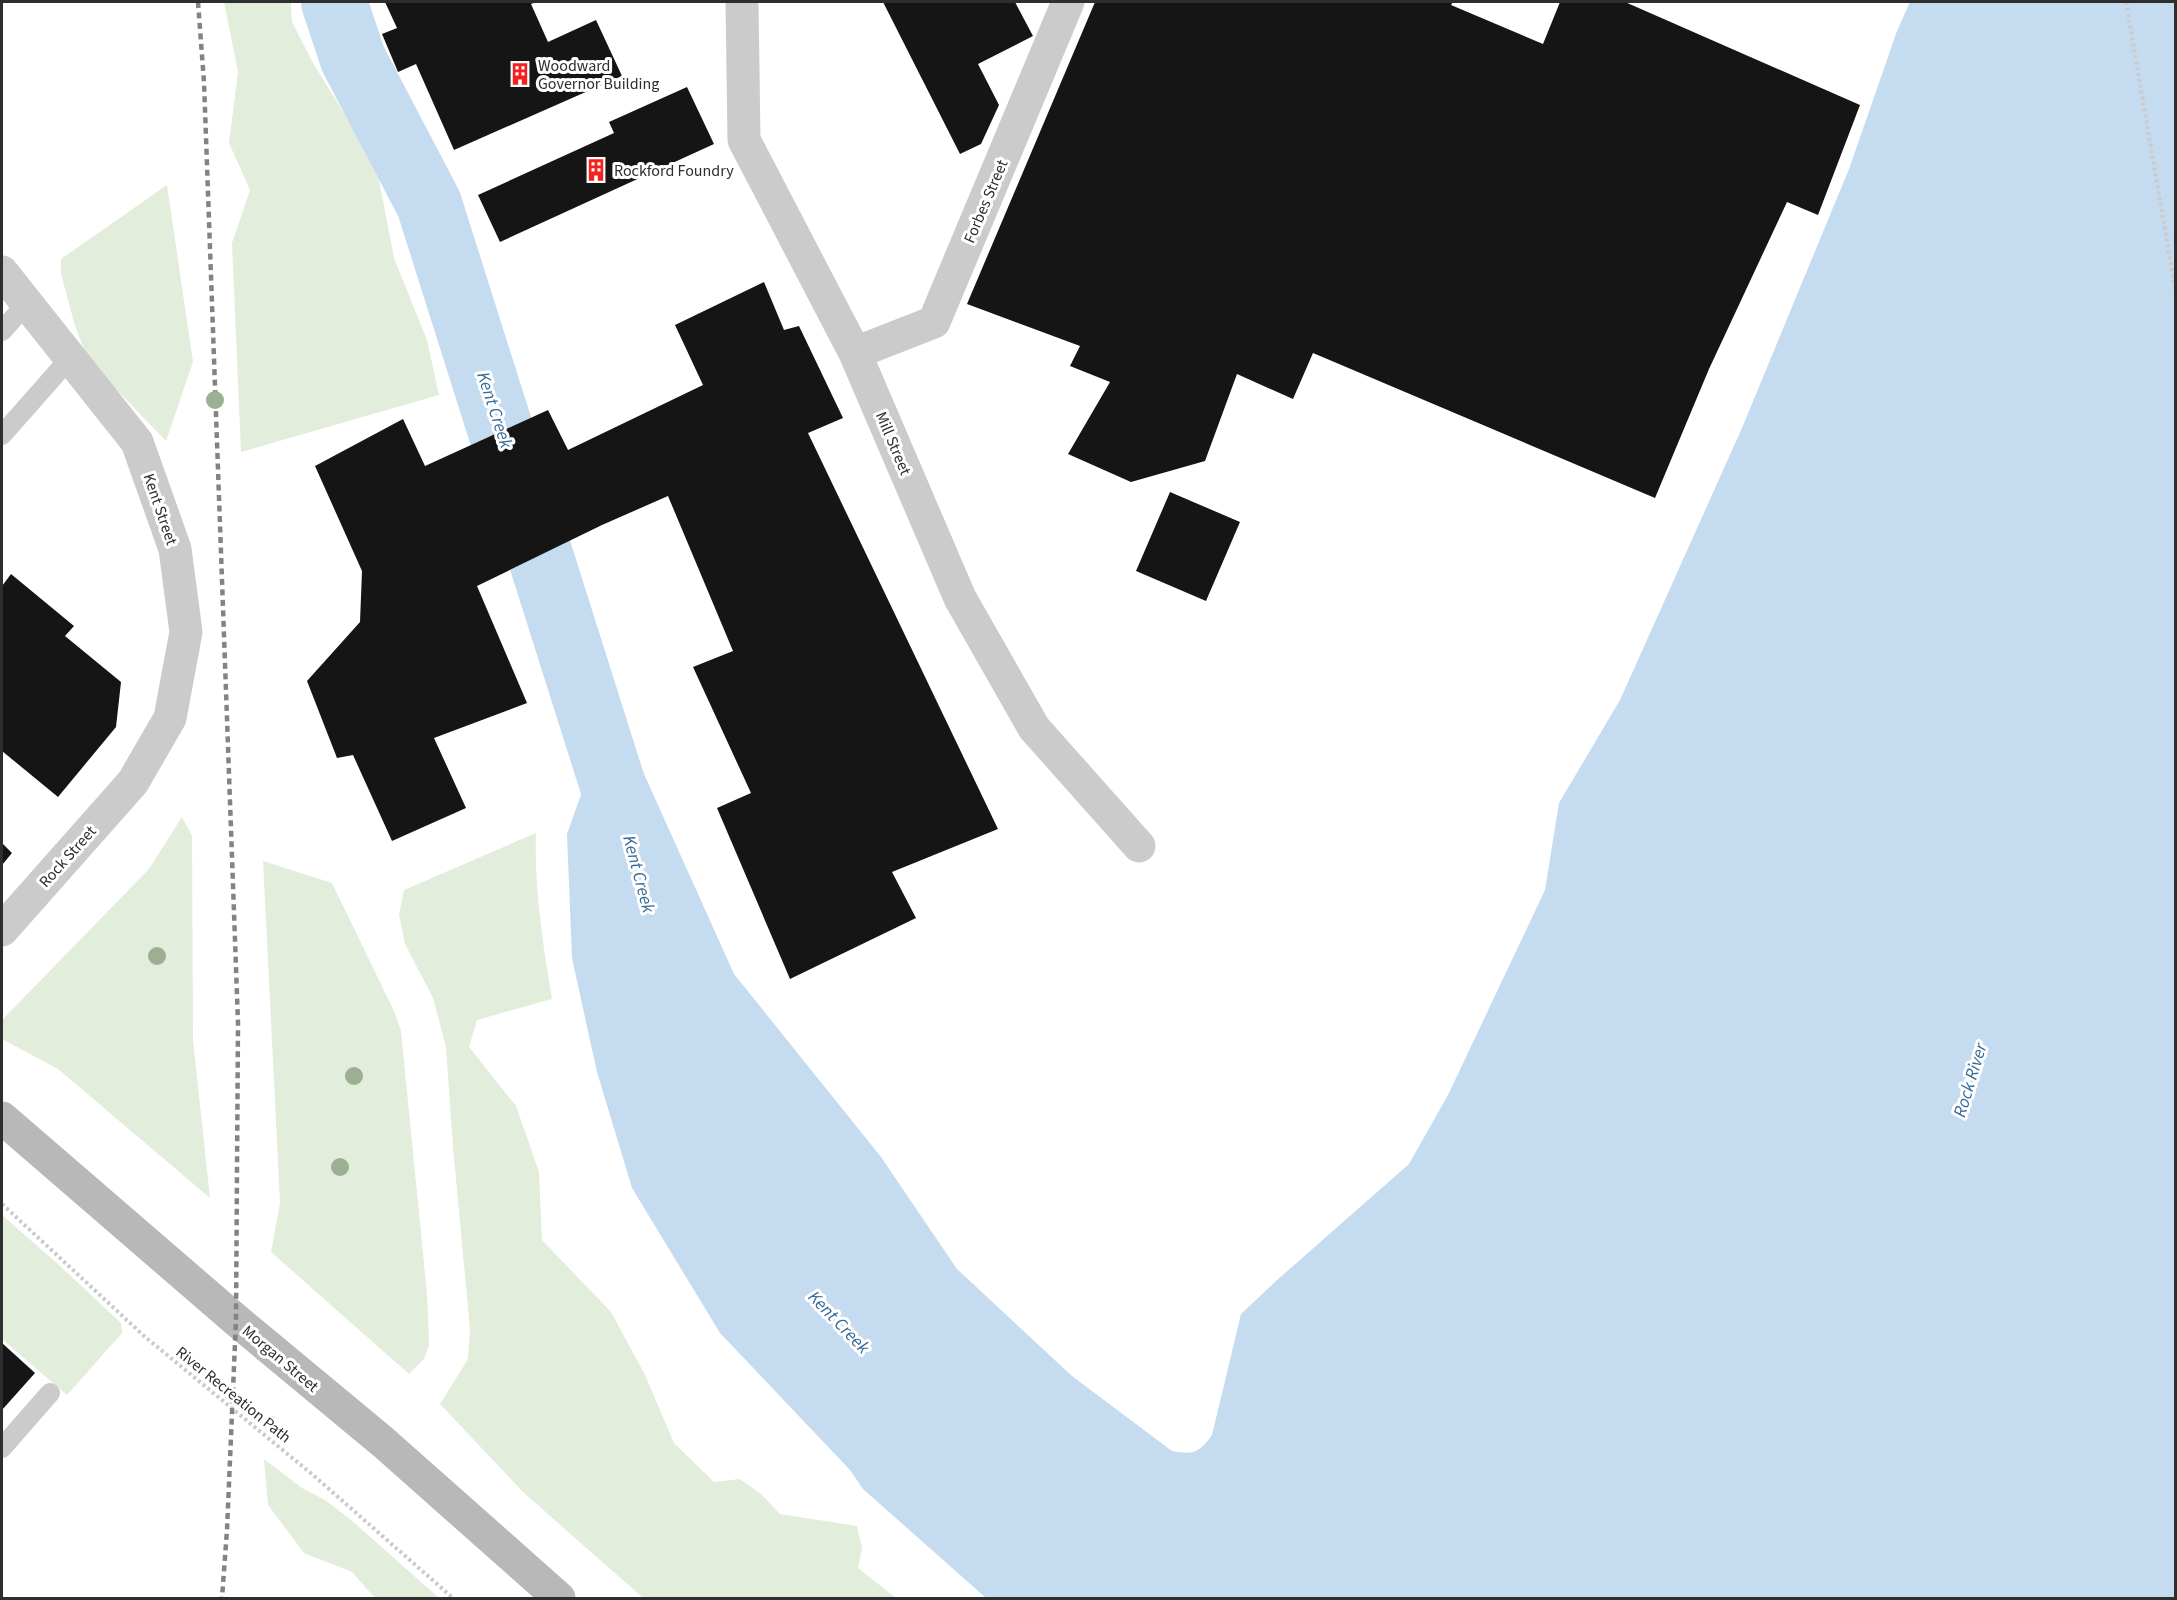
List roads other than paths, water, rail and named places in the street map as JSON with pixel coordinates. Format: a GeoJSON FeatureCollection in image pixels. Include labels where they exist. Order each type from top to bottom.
{"type":"FeatureCollection","features":[{"type":"Feature","properties":{"kind":"main road","name":"Morgan Street"},"geometry":{"type":"LineString","coordinates":[[2,1118],[236,1320],[383,1442],[559,1599]]}},
{"type":"Feature","properties":{"kind":"street","name":"Mill Street"},"geometry":{"type":"LineString","coordinates":[[742,2],[744,140],[855,353],[960,598],[1034,728],[1139,846]]}},
{"type":"Feature","properties":{"kind":"street","name":"Forbes Street"},"geometry":{"type":"LineString","coordinates":[[855,353],[934,322],[1068,2]]}},
{"type":"Feature","properties":{"kind":"street","name":"Kent Street"},"geometry":{"type":"LineString","coordinates":[[2,272],[137,442],[175,549],[186,632],[170,718],[133,782]]}},
{"type":"Feature","properties":{"kind":"street","name":"Rock Street"},"geometry":{"type":"LineString","coordinates":[[2,930],[133,782]]}},
{"type":"Feature","properties":{"kind":"lane"},"geometry":{"type":"LineString","coordinates":[[2,331],[27,303]]}},
{"type":"Feature","properties":{"kind":"lane"},"geometry":{"type":"LineString","coordinates":[[2,435],[70,358]]}},
{"type":"Feature","properties":{"kind":"lane"},"geometry":{"type":"LineString","coordinates":[[2,1448],[50,1393]]}},
{"type":"Feature","properties":{"kind":"water","name":"Rock River"},"geometry":{"type":"Polygon","coordinates":[[[1910,2],[2175,2],[2175,1598],[986,1598],[863,1489],[850,1470],[720,1333],[632,1188],[597,1072],[572,958],[567,834],[613,705],[734,974],[881,1157],[957,1269],[1072,1376],[1172,1451],[1186,1453],[1199,1449],[1212,1435],[1241,1314],[1409,1164],[1448,1095],[1545,890],[1559,803],[1620,700],[1742,428],[1849,169],[1897,31],[1910,2]]]}},
{"type":"Feature","properties":{"kind":"waterway","name":"Kent Creek"},"geometry":{"type":"LineString","coordinates":[[334,2],[353,59],[429,204],[627,830]]}},
{"type":"Feature","properties":{"kind":"railway"},"geometry":{"type":"LineString","coordinates":[[198,2],[204,82],[238,1023],[236,1320],[222,1598]]}},
{"type":"Feature","properties":{"kind":"place","name":"Woodward Governor Building"},"geometry":{"type":"Point","coordinates":[520,74]}},
{"type":"Feature","properties":{"kind":"place","name":"Rockford Foundry"},"geometry":{"type":"Point","coordinates":[596,170]}}]}
